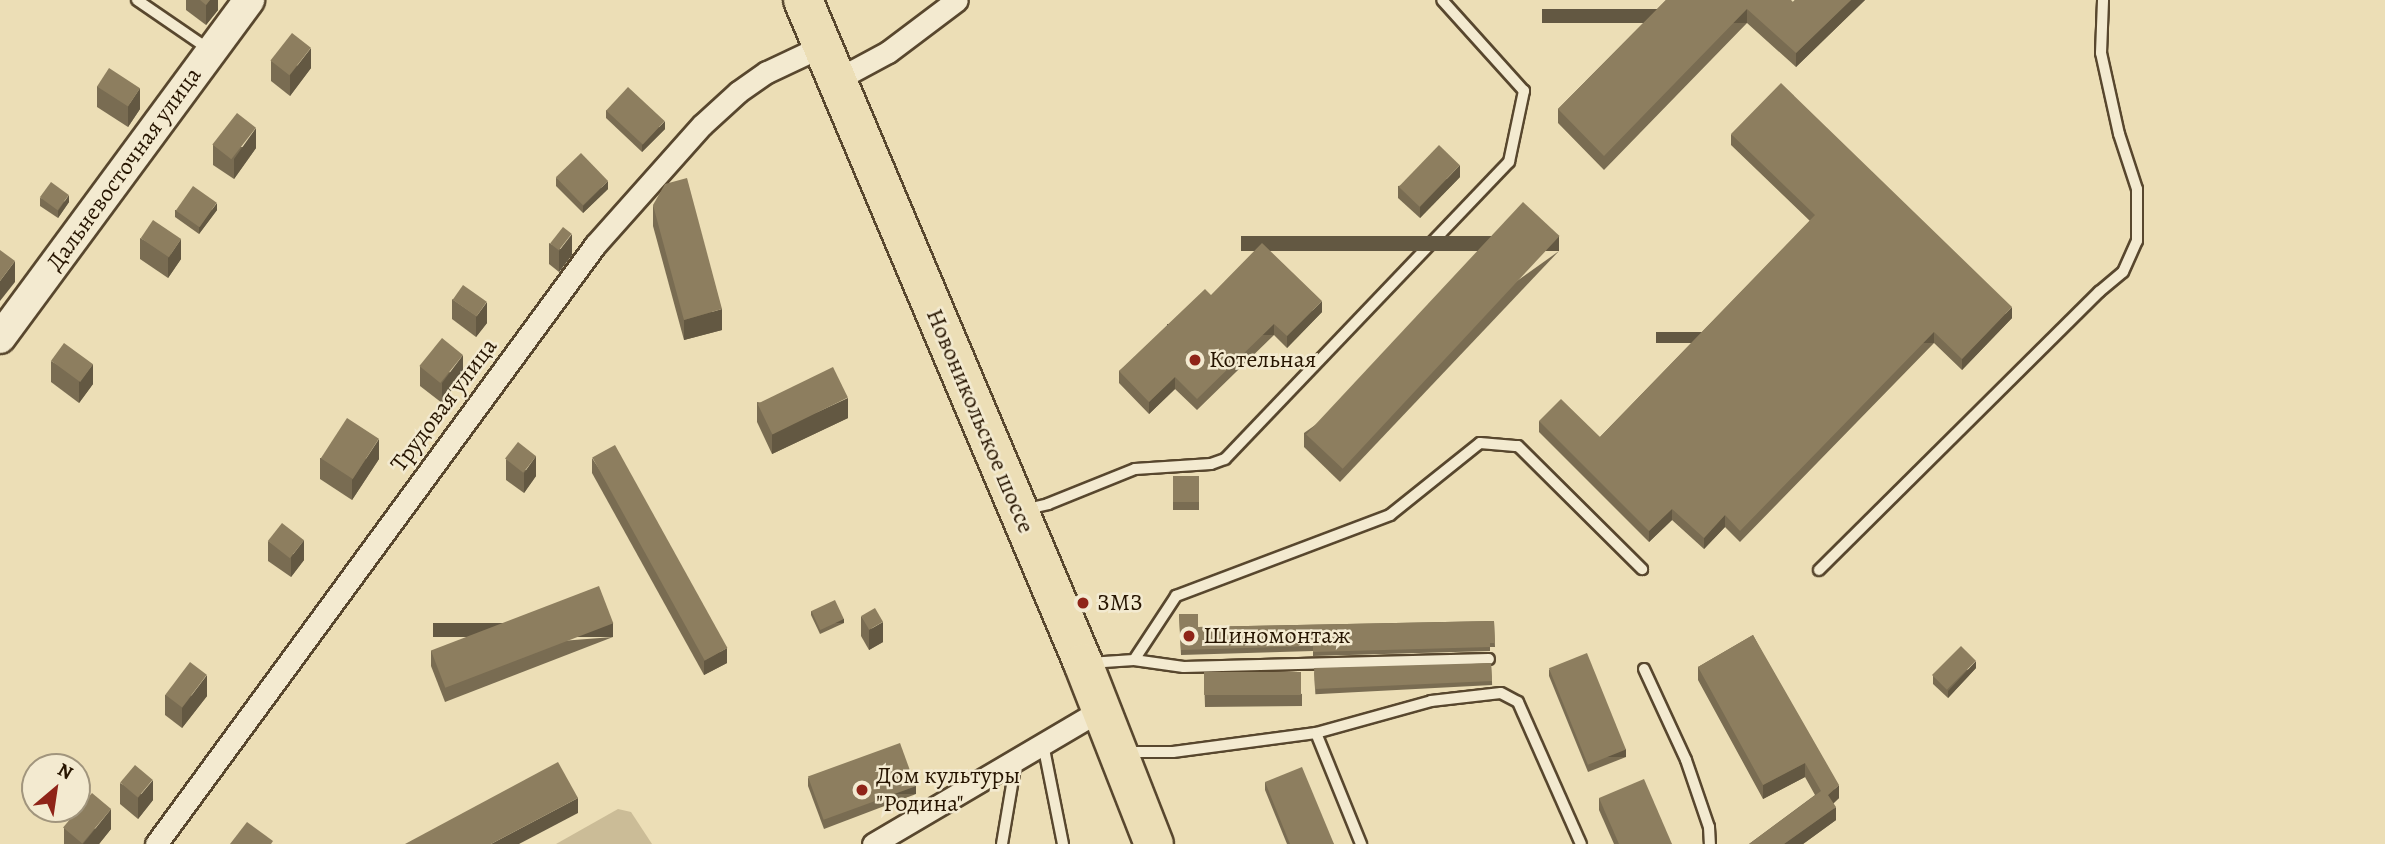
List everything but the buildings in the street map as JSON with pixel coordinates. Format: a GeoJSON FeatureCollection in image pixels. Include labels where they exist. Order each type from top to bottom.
{"type":"FeatureCollection","features":[{"type":"Feature","properties":{"kind":"highway","name":"Новоникольское шоссе"},"geometry":{"type":"LineString","coordinates":[[803,0],[1083,663],[1154,844]]}},
{"type":"Feature","properties":{"kind":"main road","name":"Дальневосточная улица"},"geometry":{"type":"LineString","coordinates":[[0,338],[249,0]]}},
{"type":"Feature","properties":{"kind":"street","name":"Трудовая улица"},"geometry":{"type":"LineString","coordinates":[[156,844],[595,245],[702,125],[738,92],[767,72],[888,52],[957,0]]}},
{"type":"Feature","properties":{"kind":"street"},"geometry":{"type":"LineString","coordinates":[[873,844],[1102,709]]}},
{"type":"Feature","properties":{"kind":"lane"},"geometry":{"type":"LineString","coordinates":[[137,0],[210,51]]}},
{"type":"Feature","properties":{"kind":"lane"},"geometry":{"type":"LineString","coordinates":[[1018,511],[1048,504],[1135,470],[1211,464],[1225,459],[1510,162],[1524,91],[1442,0]]}},
{"type":"Feature","properties":{"kind":"lane"},"geometry":{"type":"LineString","coordinates":[[1819,570],[2099,292],[2123,272],[2137,241],[2137,189],[2119,134],[2101,53],[2103,0]]}},
{"type":"Feature","properties":{"kind":"lane"},"geometry":{"type":"LineString","coordinates":[[1134,660],[1176,596],[1390,515],[1480,443],[1518,446],[1642,569]]}},
{"type":"Feature","properties":{"kind":"lane"},"geometry":{"type":"LineString","coordinates":[[1083,663],[1134,660],[1184,667],[1489,659]]}},
{"type":"Feature","properties":{"kind":"lane"},"geometry":{"type":"LineString","coordinates":[[1644,669],[1686,760],[1709,827],[1710,844]]}},
{"type":"Feature","properties":{"kind":"lane"},"geometry":{"type":"LineString","coordinates":[[1118,752],[1173,752],[1316,733],[1431,701],[1501,693],[1518,702],[1581,844]]}},
{"type":"Feature","properties":{"kind":"lane"},"geometry":{"type":"LineString","coordinates":[[1316,733],[1361,844]]}},
{"type":"Feature","properties":{"kind":"lane"},"geometry":{"type":"LineString","coordinates":[[1043,744],[1063,844]]}},
{"type":"Feature","properties":{"kind":"lane"},"geometry":{"type":"LineString","coordinates":[[1002,844],[1017,759]]}},
{"type":"Feature","properties":{"kind":"shaded area"},"geometry":{"type":"Polygon","coordinates":[[[618,809],[631,812],[652,844],[556,844],[618,809]]]}},
{"type":"Feature","properties":{"kind":"place","name":"Котельная"},"geometry":{"type":"Point","coordinates":[1195,360]}},
{"type":"Feature","properties":{"kind":"place","name":"ЗМЗ"},"geometry":{"type":"Point","coordinates":[1083,603]}},
{"type":"Feature","properties":{"kind":"place","name":"Шиномонтаж"},"geometry":{"type":"Point","coordinates":[1189,636]}},
{"type":"Feature","properties":{"kind":"place","name":"Дом культуры \"Родина\""},"geometry":{"type":"Point","coordinates":[862,790]}}]}
